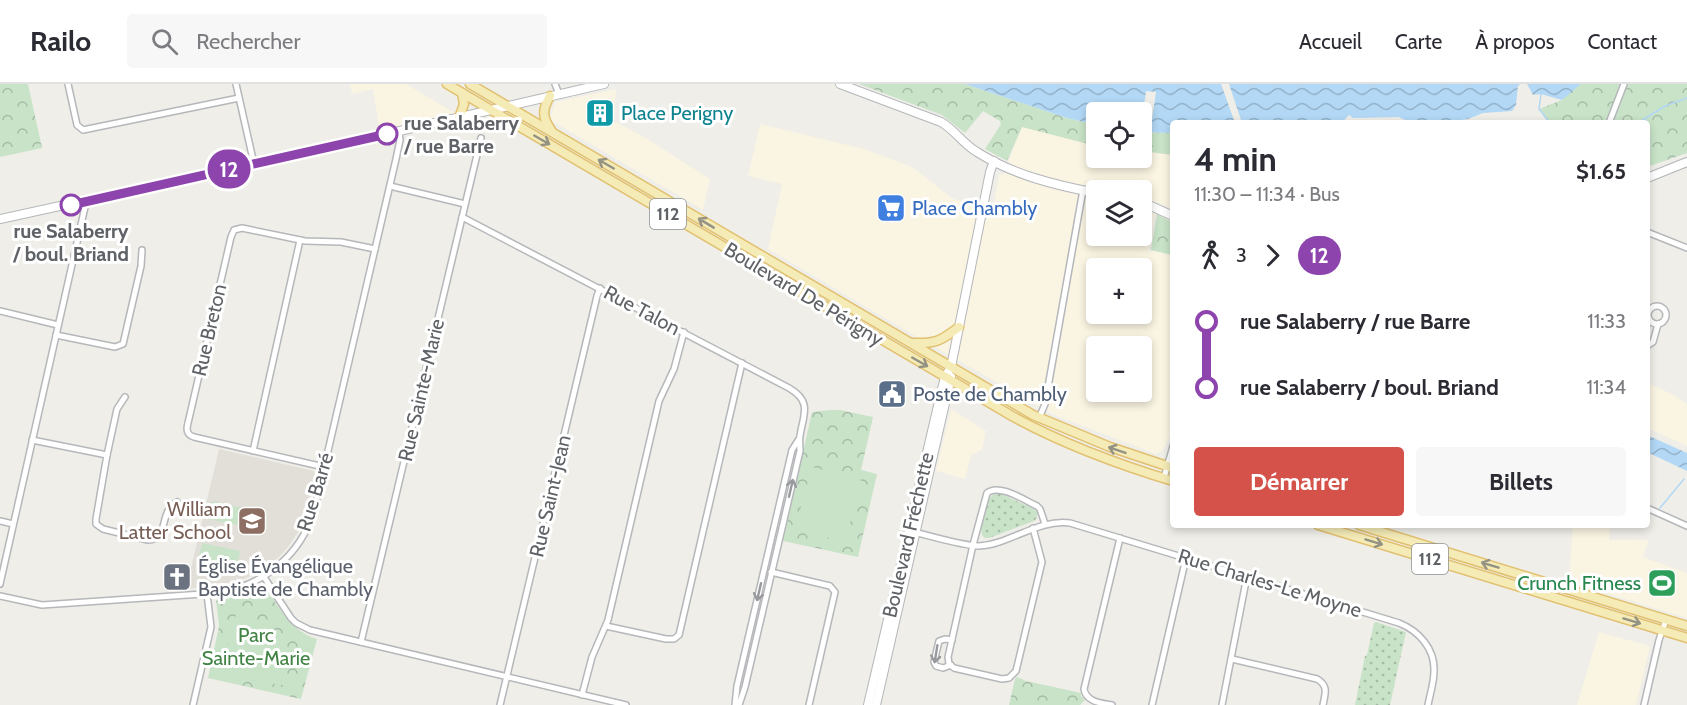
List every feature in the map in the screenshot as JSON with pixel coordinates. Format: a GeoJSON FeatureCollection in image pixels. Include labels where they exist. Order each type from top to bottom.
{"type":"FeatureCollection","features":[{"type":"Feature","properties":{"kind":"main road","name":"Boulevard De Périgny"},"geometry":{"type":"LineString","coordinates":[[447,84],[1011,416],[1058,439],[1119,464],[1168,479]]}},
{"type":"Feature","properties":{"kind":"main road","name":"Boulevard De Périgny"},"geometry":{"type":"LineString","coordinates":[[470,84],[1040,418],[1110,447],[1170,467]]}},
{"type":"Feature","properties":{"kind":"main road"},"geometry":{"type":"LineString","coordinates":[[459,118],[464,104],[462,93]]}},
{"type":"Feature","properties":{"kind":"main road"},"geometry":{"type":"LineString","coordinates":[[553,133],[545,122],[543,114],[544,108],[554,95]]}},
{"type":"Feature","properties":{"kind":"main road"},"geometry":{"type":"LineString","coordinates":[[910,342],[933,343],[959,327]]}},
{"type":"Feature","properties":{"kind":"main road","name":"112"},"geometry":{"type":"LineString","coordinates":[[1328,528],[1687,638]]}},
{"type":"Feature","properties":{"kind":"main road","name":"112"},"geometry":{"type":"LineString","coordinates":[[1369,528],[1687,626]]}},
{"type":"Feature","properties":{"kind":"street"},"geometry":{"type":"LineString","coordinates":[[68,84],[77,125],[81,129],[89,130],[239,98]]}},
{"type":"Feature","properties":{"kind":"street"},"geometry":{"type":"LineString","coordinates":[[236,84],[254,164]]}},
{"type":"Feature","properties":{"kind":"street"},"geometry":{"type":"LineString","coordinates":[[554,95],[555,84]]}},
{"type":"Feature","properties":{"kind":"street"},"geometry":{"type":"LineString","coordinates":[[0,219],[604,84]]}},
{"type":"Feature","properties":{"kind":"street"},"geometry":{"type":"LineString","coordinates":[[840,84],[941,122],[973,150],[994,161],[1034,178],[1086,191]]}},
{"type":"Feature","properties":{"kind":"street"},"geometry":{"type":"LineString","coordinates":[[1611,120],[1624,84]]}},
{"type":"Feature","properties":{"kind":"street","name":"Rue Barré"},"geometry":{"type":"LineString","coordinates":[[0,596],[42,605],[207,594],[230,591],[247,585],[264,577],[286,559],[304,535],[313,514],[390,186],[400,140],[399,131]]}},
{"type":"Feature","properties":{"kind":"street","name":"Rue Sainte-Marie"},"geometry":{"type":"LineString","coordinates":[[361,642],[481,138]]}},
{"type":"Feature","properties":{"kind":"street","name":"Boulevard Fréchette"},"geometry":{"type":"LineString","coordinates":[[876,705],[994,161]]}},
{"type":"Feature","properties":{"kind":"street"},"geometry":{"type":"LineString","coordinates":[[1650,177],[1687,162]]}},
{"type":"Feature","properties":{"kind":"street"},"geometry":{"type":"LineString","coordinates":[[390,186],[465,204]]}},
{"type":"Feature","properties":{"kind":"street"},"geometry":{"type":"LineString","coordinates":[[1040,418],[1047,394],[1083,190]]}},
{"type":"Feature","properties":{"kind":"street"},"geometry":{"type":"LineString","coordinates":[[0,585],[84,202]]}},
{"type":"Feature","properties":{"kind":"street"},"geometry":{"type":"LineString","coordinates":[[1152,207],[1170,215]]}},
{"type":"Feature","properties":{"kind":"street","name":"Rue Talon"},"geometry":{"type":"LineString","coordinates":[[462,217],[797,393],[804,403],[804,418],[799,439]]}},
{"type":"Feature","properties":{"kind":"street","name":"Rue Breton"},"geometry":{"type":"LineString","coordinates":[[324,467],[191,436],[187,432],[188,423],[233,232],[238,228],[245,228],[300,240],[341,242],[375,249]]}},
{"type":"Feature","properties":{"kind":"street"},"geometry":{"type":"LineString","coordinates":[[1650,233],[1687,248]]}},
{"type":"Feature","properties":{"kind":"street"},"geometry":{"type":"LineString","coordinates":[[253,451],[300,240]]}},
{"type":"Feature","properties":{"kind":"street"},"geometry":{"type":"LineString","coordinates":[[56,335],[115,347],[123,344],[141,266],[142,250]]}},
{"type":"Feature","properties":{"kind":"street","name":"Rue Saint-Jean"},"geometry":{"type":"LineString","coordinates":[[500,705],[600,288]]}},
{"type":"Feature","properties":{"kind":"street"},"geometry":{"type":"LineString","coordinates":[[0,311],[58,324]]}},
{"type":"Feature","properties":{"kind":"street"},"geometry":{"type":"LineString","coordinates":[[1650,344],[1653,342],[1658,324]]}},
{"type":"Feature","properties":{"kind":"street"},"geometry":{"type":"LineString","coordinates":[[582,694],[592,657],[606,626],[657,408],[674,369],[684,332]]}},
{"type":"Feature","properties":{"kind":"street"},"geometry":{"type":"LineString","coordinates":[[606,626],[666,639],[676,638],[680,633],[742,363]]}},
{"type":"Feature","properties":{"kind":"street"},"geometry":{"type":"LineString","coordinates":[[125,397],[117,409],[96,524],[99,528],[154,540],[161,534],[168,508],[177,502]]}},
{"type":"Feature","properties":{"kind":"street"},"geometry":{"type":"LineString","coordinates":[[737,705],[737,686],[792,450],[799,439]]}},
{"type":"Feature","properties":{"kind":"street"},"geometry":{"type":"LineString","coordinates":[[737,705],[745,687],[772,573],[800,451],[799,439]]}},
{"type":"Feature","properties":{"kind":"street"},"geometry":{"type":"LineString","coordinates":[[32,440],[107,455]]}},
{"type":"Feature","properties":{"kind":"street"},"geometry":{"type":"LineString","coordinates":[[1168,479],[1170,467]]}},
{"type":"Feature","properties":{"kind":"street"},"geometry":{"type":"LineString","coordinates":[[1033,528],[1042,562],[1016,671],[1009,678],[1002,679],[954,668],[948,658],[987,493],[993,489],[1001,489],[1037,506],[1045,524]]}},
{"type":"Feature","properties":{"kind":"street"},"geometry":{"type":"LineString","coordinates":[[1650,509],[1687,526]]}},
{"type":"Feature","properties":{"kind":"street"},"geometry":{"type":"LineString","coordinates":[[0,521],[14,524]]}},
{"type":"Feature","properties":{"kind":"street","name":"Rue Charles-Le Moyne"},"geometry":{"type":"LineString","coordinates":[[913,531],[974,545],[984,545],[1045,524],[1070,523],[1399,623],[1413,630],[1427,645],[1434,662],[1428,705]]}},
{"type":"Feature","properties":{"kind":"street","name":"Boulevard Fréchette"},"geometry":{"type":"LineString","coordinates":[[868,705],[913,531]]}},
{"type":"Feature","properties":{"kind":"street"},"geometry":{"type":"LineString","coordinates":[[1112,705],[1091,700],[1085,694],[1084,689],[1119,538]]}},
{"type":"Feature","properties":{"kind":"street"},"geometry":{"type":"LineString","coordinates":[[1152,705],[1186,558]]}},
{"type":"Feature","properties":{"kind":"street"},"geometry":{"type":"LineString","coordinates":[[764,571],[830,586],[835,592],[809,705]]}},
{"type":"Feature","properties":{"kind":"street"},"geometry":{"type":"LineString","coordinates":[[1222,705],[1247,576]]}},
{"type":"Feature","properties":{"kind":"street"},"geometry":{"type":"LineString","coordinates":[[264,577],[285,611],[296,623],[310,630],[626,705]]}},
{"type":"Feature","properties":{"kind":"street"},"geometry":{"type":"LineString","coordinates":[[193,705],[211,627],[207,594]]}},
{"type":"Feature","properties":{"kind":"street"},"geometry":{"type":"LineString","coordinates":[[1644,705],[1666,620]]}},
{"type":"Feature","properties":{"kind":"street"},"geometry":{"type":"LineString","coordinates":[[951,665],[945,668],[939,667],[934,662],[939,641],[952,640]]}},
{"type":"Feature","properties":{"kind":"street"},"geometry":{"type":"LineString","coordinates":[[1232,659],[1317,679],[1326,688],[1323,705]]}},
{"type":"Feature","properties":{"kind":"shaded area"},"geometry":{"type":"Polygon","coordinates":[[[350,84],[406,84],[455,113],[380,131],[373,89],[352,94],[350,84]]]}},
{"type":"Feature","properties":{"kind":"shaded area"},"geometry":{"type":"Polygon","coordinates":[[[616,89],[614,121],[644,137],[710,179],[703,210],[550,120],[555,102],[616,89]]]}},
{"type":"Feature","properties":{"kind":"shaded area"},"geometry":{"type":"Polygon","coordinates":[[[760,124],[864,149],[912,167],[953,199],[993,208],[999,175],[1004,174],[1022,126],[1086,143],[1086,168],[1152,168],[1152,152],[1170,155],[1170,208],[1157,202],[1152,232],[1152,180],[1086,180],[1086,246],[1150,246],[1149,250],[1170,255],[1169,439],[1162,451],[1156,454],[1054,415],[768,249],[782,184],[748,176],[760,124]]]}},
{"type":"Feature","properties":{"kind":"shaded area"},"geometry":{"type":"Polygon","coordinates":[[[1650,384],[1687,404],[1687,446],[1650,429],[1650,384]]]}},
{"type":"Feature","properties":{"kind":"shaded area"},"geometry":{"type":"Polygon","coordinates":[[[951,409],[986,431],[982,450],[971,455],[965,479],[936,471],[951,409]]]}},
{"type":"Feature","properties":{"kind":"shaded area","name":"William Latter School"},"geometry":{"type":"Polygon","coordinates":[[[219,449],[314,471],[315,476],[305,518],[288,547],[279,557],[260,572],[237,582],[186,589],[219,449]]]}},
{"type":"Feature","properties":{"kind":"shaded area"},"geometry":{"type":"Polygon","coordinates":[[[1573,528],[1610,528],[1609,540],[1649,540],[1643,557],[1687,573],[1687,618],[1569,582],[1573,528]]]}},
{"type":"Feature","properties":{"kind":"shaded area"},"geometry":{"type":"Polygon","coordinates":[[[1599,632],[1650,646],[1636,705],[1577,705],[1599,632]]]}},
{"type":"Feature","properties":{"kind":"green space"},"geometry":{"type":"Polygon","coordinates":[[[0,84],[28,84],[42,148],[0,157],[0,84]]]}},
{"type":"Feature","properties":{"kind":"green space"},"geometry":{"type":"Polygon","coordinates":[[[859,84],[965,84],[1086,123],[1086,143],[1022,127],[1007,161],[985,149],[1001,124],[1000,121],[983,111],[965,133],[942,115],[859,84]]]}},
{"type":"Feature","properties":{"kind":"green space"},"geometry":{"type":"Polygon","coordinates":[[[1574,84],[1687,84],[1687,153],[1650,166],[1650,120],[1547,120],[1539,109],[1562,100],[1574,84]]]}},
{"type":"Feature","properties":{"kind":"green space"},"geometry":{"type":"Polygon","coordinates":[[[1152,132],[1170,133],[1170,155],[1152,152],[1152,132]]]}},
{"type":"Feature","properties":{"kind":"green space"},"geometry":{"type":"Polygon","coordinates":[[[1157,214],[1170,221],[1170,254],[1151,250],[1157,214]]]}},
{"type":"Feature","properties":{"kind":"green space"},"geometry":{"type":"Polygon","coordinates":[[[830,410],[873,417],[861,470],[877,474],[858,557],[783,541],[812,412],[830,410]]]}},
{"type":"Feature","properties":{"kind":"green space"},"geometry":{"type":"Polygon","coordinates":[[[812,467],[861,480],[845,542],[795,529],[812,467]]]}},
{"type":"Feature","properties":{"kind":"green space"},"geometry":{"type":"Polygon","coordinates":[[[994,494],[1001,494],[1034,509],[1037,512],[1037,518],[985,538],[981,530],[989,498],[994,494]]]}},
{"type":"Feature","properties":{"kind":"green space"},"geometry":{"type":"Polygon","coordinates":[[[212,501],[251,510],[247,527],[208,519],[212,501]]]}},
{"type":"Feature","properties":{"kind":"green space"},"geometry":{"type":"Polygon","coordinates":[[[202,543],[240,551],[237,569],[198,561],[202,543]]]}},
{"type":"Feature","properties":{"kind":"green space","name":"Parc Sainte-Marie"},"geometry":{"type":"Polygon","coordinates":[[[264,585],[292,624],[317,639],[301,699],[208,678],[219,626],[216,600],[241,595],[264,585]]]}},
{"type":"Feature","properties":{"kind":"green space"},"geometry":{"type":"Polygon","coordinates":[[[237,611],[260,622],[275,638],[283,659],[282,685],[241,678],[240,681],[223,679],[218,669],[221,654],[225,655],[237,611]]]}},
{"type":"Feature","properties":{"kind":"green space"},"geometry":{"type":"Polygon","coordinates":[[[1376,622],[1406,632],[1390,705],[1355,705],[1365,656],[1376,622]]]}},
{"type":"Feature","properties":{"kind":"green space"},"geometry":{"type":"Polygon","coordinates":[[[1017,677],[1081,693],[1085,700],[1080,705],[1009,705],[1017,677]]]}},
{"type":"Feature","properties":{"kind":"water"},"geometry":{"type":"Polygon","coordinates":[[[965,84],[1221,84],[1234,120],[1170,120],[1170,133],[1152,132],[1152,102],[1086,102],[1086,123],[965,84]]]}},
{"type":"Feature","properties":{"kind":"water"},"geometry":{"type":"Polygon","coordinates":[[[1229,84],[1520,84],[1516,105],[1512,111],[1483,113],[1461,120],[1405,120],[1399,117],[1353,118],[1349,115],[1345,120],[1241,120],[1229,84]]]}},
{"type":"Feature","properties":{"kind":"water"},"geometry":{"type":"Polygon","coordinates":[[[1527,84],[1581,84],[1562,100],[1541,94],[1533,95],[1527,84]]]}},
{"type":"Feature","properties":{"kind":"water"},"geometry":{"type":"Polygon","coordinates":[[[1650,436],[1687,453],[1687,471],[1650,453],[1650,436]]]}},
{"type":"Feature","properties":{"kind":"pier"},"geometry":{"type":"Polygon","coordinates":[[[1146,91],[1156,92],[1152,119],[1152,102],[1144,102],[1146,91]]]}},
{"type":"Feature","properties":{"kind":"waterway"},"geometry":{"type":"LineString","coordinates":[[1541,94],[1539,109],[1548,120]]}},
{"type":"Feature","properties":{"kind":"waterway"},"geometry":{"type":"LineString","coordinates":[[1643,120],[1665,106],[1687,98]]}},
{"type":"Feature","properties":{"kind":"waterway"},"geometry":{"type":"LineString","coordinates":[[1660,508],[1684,479]]}},
{"type":"Feature","properties":{"kind":"bus line","name":"12"},"geometry":{"type":"LineString","coordinates":[[71,205],[387,134]]}},
{"type":"Feature","properties":{"kind":"place","name":"Place Perigny"},"geometry":{"type":"Point","coordinates":[600,113]}},
{"type":"Feature","properties":{"kind":"place","name":"rue Salaberry / rue Barre"},"geometry":{"type":"Point","coordinates":[387,134]}},
{"type":"Feature","properties":{"kind":"place","name":"rue Salaberry / boul. Briand"},"geometry":{"type":"Point","coordinates":[71,205]}},
{"type":"Feature","properties":{"kind":"place","name":"Place Chambly"},"geometry":{"type":"Point","coordinates":[891,208]}},
{"type":"Feature","properties":{"kind":"place","name":"Poste de Chambly"},"geometry":{"type":"Point","coordinates":[892,394]}},
{"type":"Feature","properties":{"kind":"place","name":"William Latter School"},"geometry":{"type":"Point","coordinates":[252,521]}},
{"type":"Feature","properties":{"kind":"place","name":"Église Évangélique Baptiste de Chambly"},"geometry":{"type":"Point","coordinates":[177,577]}},
{"type":"Feature","properties":{"kind":"place","name":"Crunch Fitness"},"geometry":{"type":"Point","coordinates":[1662,583]}}]}
